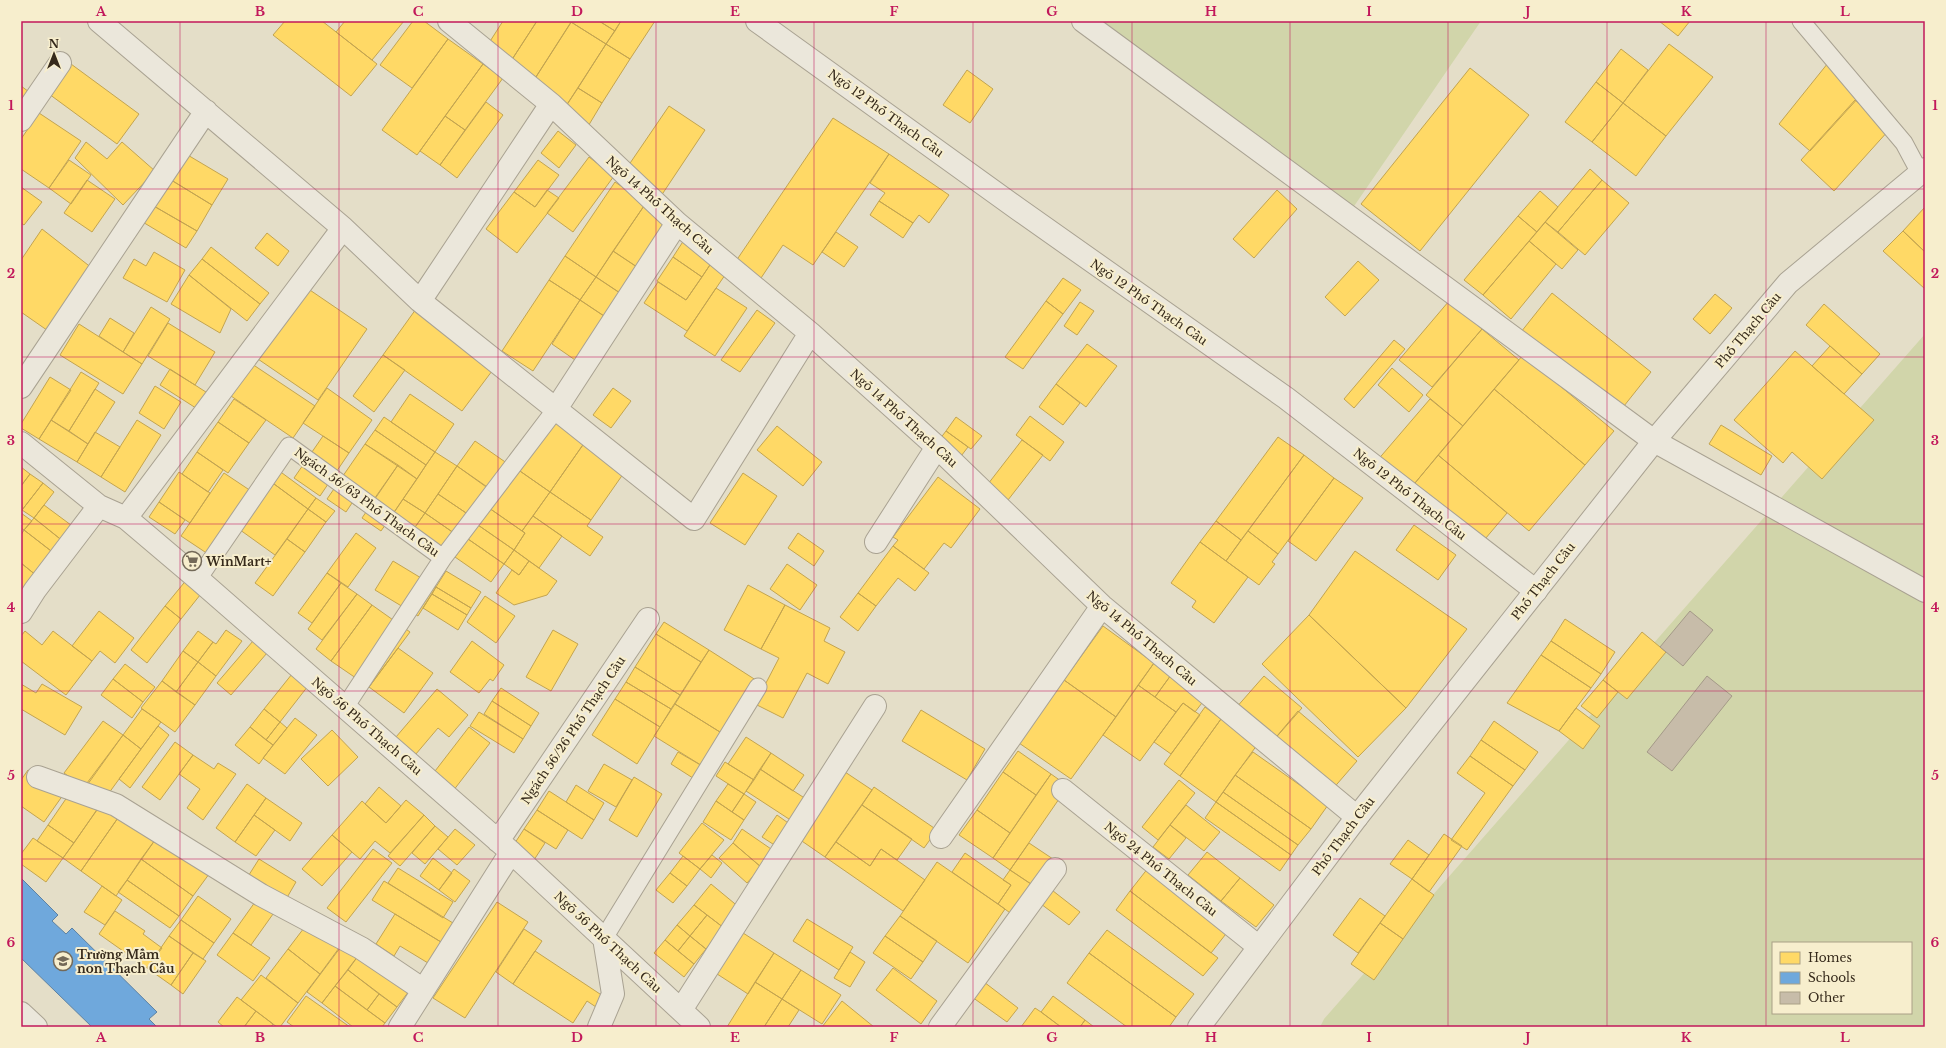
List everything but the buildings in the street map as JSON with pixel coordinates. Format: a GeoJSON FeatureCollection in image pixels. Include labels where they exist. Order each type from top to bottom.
{"type":"FeatureCollection","features":[{"type":"Feature","properties":{"kind":"street"},"geometry":{"type":"LineString","coordinates":[[99,21],[343,228],[420,301],[694,518],[810,333]]}},
{"type":"Feature","properties":{"kind":"street","name":"Ngõ 14 Phố Thạch Cầu"},"geometry":{"type":"LineString","coordinates":[[449,21],[551,104],[677,223],[810,333],[937,446],[1102,606],[1357,817]]}},
{"type":"Feature","properties":{"kind":"street","name":"Ngõ 12 Phố Thạch Cầu"},"geometry":{"type":"LineString","coordinates":[[757,21],[1018,209],[1286,398],[1536,591]]}},
{"type":"Feature","properties":{"kind":"street"},"geometry":{"type":"LineString","coordinates":[[1083,21],[1654,440],[1925,590]]}},
{"type":"Feature","properties":{"kind":"street"},"geometry":{"type":"LineString","coordinates":[[21,120],[60,63]]}},
{"type":"Feature","properties":{"kind":"street"},"geometry":{"type":"LineString","coordinates":[[420,301],[551,104]]}},
{"type":"Feature","properties":{"kind":"street"},"geometry":{"type":"LineString","coordinates":[[21,387],[206,111]]}},
{"type":"Feature","properties":{"kind":"street","name":"Phố Thạch Cầu"},"geometry":{"type":"LineString","coordinates":[[1199,1027],[1357,817],[1654,440],[1788,283],[1922,171]]}},
{"type":"Feature","properties":{"kind":"street"},"geometry":{"type":"LineString","coordinates":[[556,409],[677,223]]}},
{"type":"Feature","properties":{"kind":"street"},"geometry":{"type":"LineString","coordinates":[[126,518],[343,228]]}},
{"type":"Feature","properties":{"kind":"street","name":"Ngõ 56 Phố Thạch Cầu"},"geometry":{"type":"LineString","coordinates":[[21,443],[99,506],[126,518],[198,579],[505,846],[699,1027]]}},
{"type":"Feature","properties":{"kind":"street"},"geometry":{"type":"LineString","coordinates":[[876,542],[937,446]]}},
{"type":"Feature","properties":{"kind":"street"},"geometry":{"type":"LineString","coordinates":[[21,612],[35,590],[99,506]]}},
{"type":"Feature","properties":{"kind":"street"},"geometry":{"type":"LineString","coordinates":[[941,837],[1102,606]]}},
{"type":"Feature","properties":{"kind":"street","name":"Ngách 56/26 Phố Thạch Cầu"},"geometry":{"type":"LineString","coordinates":[[400,1027],[505,846],[648,619]]}},
{"type":"Feature","properties":{"kind":"street"},"geometry":{"type":"LineString","coordinates":[[681,1010],[875,706]]}},
{"type":"Feature","properties":{"kind":"street"},"geometry":{"type":"LineString","coordinates":[[38,777],[116,805],[261,895],[361,948],[422,989]]}},
{"type":"Feature","properties":{"kind":"street","name":"Ngõ 24 Phố Thạch Cầu"},"geometry":{"type":"LineString","coordinates":[[1063,790],[1259,947]]}},
{"type":"Feature","properties":{"kind":"street"},"geometry":{"type":"LineString","coordinates":[[940,1027],[1055,869]]}},
{"type":"Feature","properties":{"kind":"street"},"geometry":{"type":"LineString","coordinates":[[599,1027],[613,994],[604,938]]}},
{"type":"Feature","properties":{"kind":"street"},"geometry":{"type":"LineString","coordinates":[[21,1013],[36,1027]]}},
{"type":"Feature","properties":{"kind":"lane"},"geometry":{"type":"LineString","coordinates":[[1801,21],[1904,143],[1922,171]]}},
{"type":"Feature","properties":{"kind":"lane","name":"Ngách 56/63 Phố Thạch Cầu"},"geometry":{"type":"LineString","coordinates":[[198,579],[289,446],[443,558],[556,409]]}},
{"type":"Feature","properties":{"kind":"lane"},"geometry":{"type":"LineString","coordinates":[[345,707],[443,558]]}},
{"type":"Feature","properties":{"kind":"lane"},"geometry":{"type":"LineString","coordinates":[[604,938],[758,687]]}},
{"type":"Feature","properties":{"kind":"green space"},"geometry":{"type":"Polygon","coordinates":[[[1074,21],[1481,21],[1348,215],[1074,21]]]}},
{"type":"Feature","properties":{"kind":"green space"},"geometry":{"type":"Polygon","coordinates":[[[1925,334],[1925,1027],[1320,1027],[1324,1019],[1925,334]]]}},
{"type":"Feature","properties":{"kind":"place","name":"WinMart+"},"geometry":{"type":"Point","coordinates":[192,561]}},
{"type":"Feature","properties":{"kind":"place","name":"Trường Mầm non Thạch Cầu"},"geometry":{"type":"Point","coordinates":[63,961]}}]}
